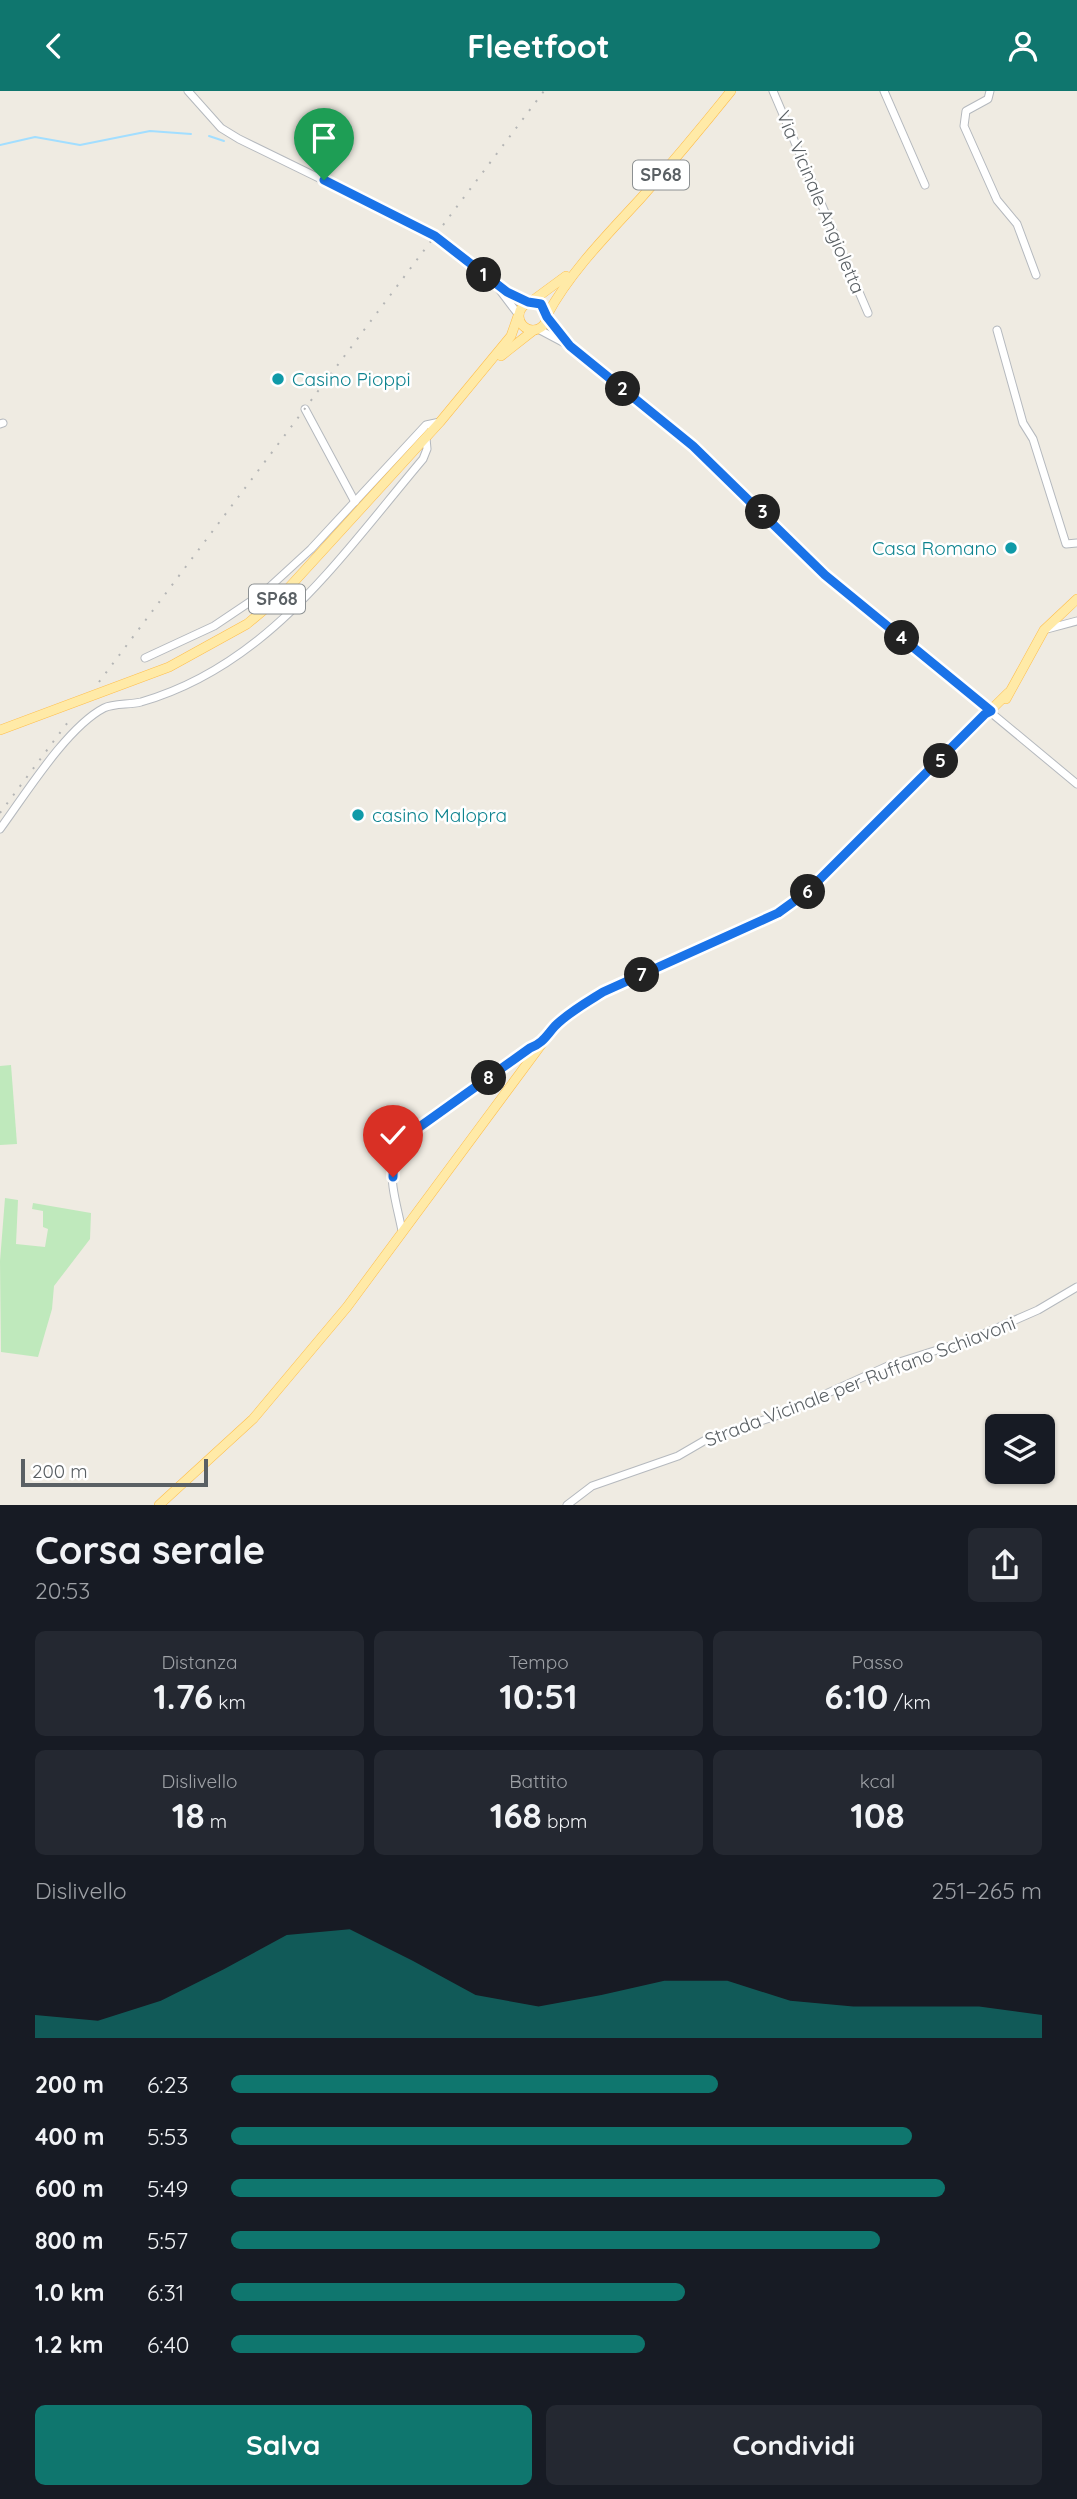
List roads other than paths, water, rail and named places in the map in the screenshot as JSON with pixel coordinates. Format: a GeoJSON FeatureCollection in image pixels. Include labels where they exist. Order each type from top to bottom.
{"type":"FeatureCollection","features":[{"type":"Feature","properties":{"kind":"main road","name":"SP68"},"geometry":{"type":"LineString","coordinates":[[0,730],[169,667],[247,624],[283,594],[485,371],[511,336],[518,315],[530,302],[556,286],[588,256],[684,150],[731,91]]}},
{"type":"Feature","properties":{"kind":"main road","name":"SP68"},"geometry":{"type":"LineString","coordinates":[[485,371],[537,329],[588,256]]}},
{"type":"Feature","properties":{"kind":"main road"},"geometry":{"type":"LineString","coordinates":[[530,302],[541,304],[547,316]]}},
{"type":"Feature","properties":{"kind":"main road"},"geometry":{"type":"LineString","coordinates":[[518,315],[524,327],[537,329]]}},
{"type":"Feature","properties":{"kind":"main road"},"geometry":{"type":"LineString","coordinates":[[159,1505],[253,1419],[347,1307],[555,1026],[603,992],[778,913],[807,892],[975,727],[989,717],[991,711],[999,708],[1044,630],[1077,599]]}},
{"type":"Feature","properties":{"kind":"street"},"geometry":{"type":"LineString","coordinates":[[188,91],[221,128],[435,236],[494,283],[530,302]]}},
{"type":"Feature","properties":{"kind":"street","name":"Via Vicinale Angioletta"},"geometry":{"type":"LineString","coordinates":[[773,91],[869,313]]}},
{"type":"Feature","properties":{"kind":"street"},"geometry":{"type":"LineString","coordinates":[[884,91],[925,185]]}},
{"type":"Feature","properties":{"kind":"street"},"geometry":{"type":"LineString","coordinates":[[990,91],[988,99],[965,111],[964,126],[997,200],[1017,224],[1036,275]]}},
{"type":"Feature","properties":{"kind":"street"},"geometry":{"type":"LineString","coordinates":[[494,283],[518,315]]}},
{"type":"Feature","properties":{"kind":"street"},"geometry":{"type":"LineString","coordinates":[[547,316],[570,346]]}},
{"type":"Feature","properties":{"kind":"street"},"geometry":{"type":"LineString","coordinates":[[537,329],[570,346],[693,446],[825,575],[1077,784]]}},
{"type":"Feature","properties":{"kind":"street"},"geometry":{"type":"LineString","coordinates":[[997,330],[1023,423],[1033,439],[1066,544],[1077,543]]}},
{"type":"Feature","properties":{"kind":"street"},"geometry":{"type":"LineString","coordinates":[[304,409],[355,502]]}},
{"type":"Feature","properties":{"kind":"street"},"geometry":{"type":"LineString","coordinates":[[145,658],[214,626],[263,593],[355,502],[426,425],[440,422]]}},
{"type":"Feature","properties":{"kind":"street"},"geometry":{"type":"LineString","coordinates":[[0,829],[80,726],[105,707],[139,702],[169,692],[217,669],[260,639],[327,572],[423,459],[427,449],[426,438]]}},
{"type":"Feature","properties":{"kind":"street"},"geometry":{"type":"LineString","coordinates":[[1044,630],[1077,621]]}},
{"type":"Feature","properties":{"kind":"street"},"geometry":{"type":"LineString","coordinates":[[402,1231],[393,1177],[393,1160],[399,1146],[436,1115],[530,1048],[542,1043]]}},
{"type":"Feature","properties":{"kind":"street","name":"Strada Vicinale per Ruffano Schiavoni"},"geometry":{"type":"LineString","coordinates":[[567,1505],[592,1486],[678,1456],[709,1438],[779,1415],[890,1365],[972,1339],[1038,1310],[1077,1287]]}},
{"type":"Feature","properties":{"kind":"waterway"},"geometry":{"type":"LineString","coordinates":[[0,145],[35,137],[80,145],[150,131],[191,134]]}},
{"type":"Feature","properties":{"kind":"waterway"},"geometry":{"type":"LineString","coordinates":[[209,136],[224,141]]}},
{"type":"Feature","properties":{"kind":"railway"},"geometry":{"type":"LineString","coordinates":[[99,682],[544,91]]}},
{"type":"Feature","properties":{"kind":"railway"},"geometry":{"type":"LineString","coordinates":[[0,813],[71,718]]}},
{"type":"Feature","properties":{"kind":"place","name":"Casino Pioppi"},"geometry":{"type":"Point","coordinates":[278,379]}},
{"type":"Feature","properties":{"kind":"place","name":"Casa Romano"},"geometry":{"type":"Point","coordinates":[1011,548]}},
{"type":"Feature","properties":{"kind":"place","name":"casino Malopra"},"geometry":{"type":"Point","coordinates":[358,815]}}]}
